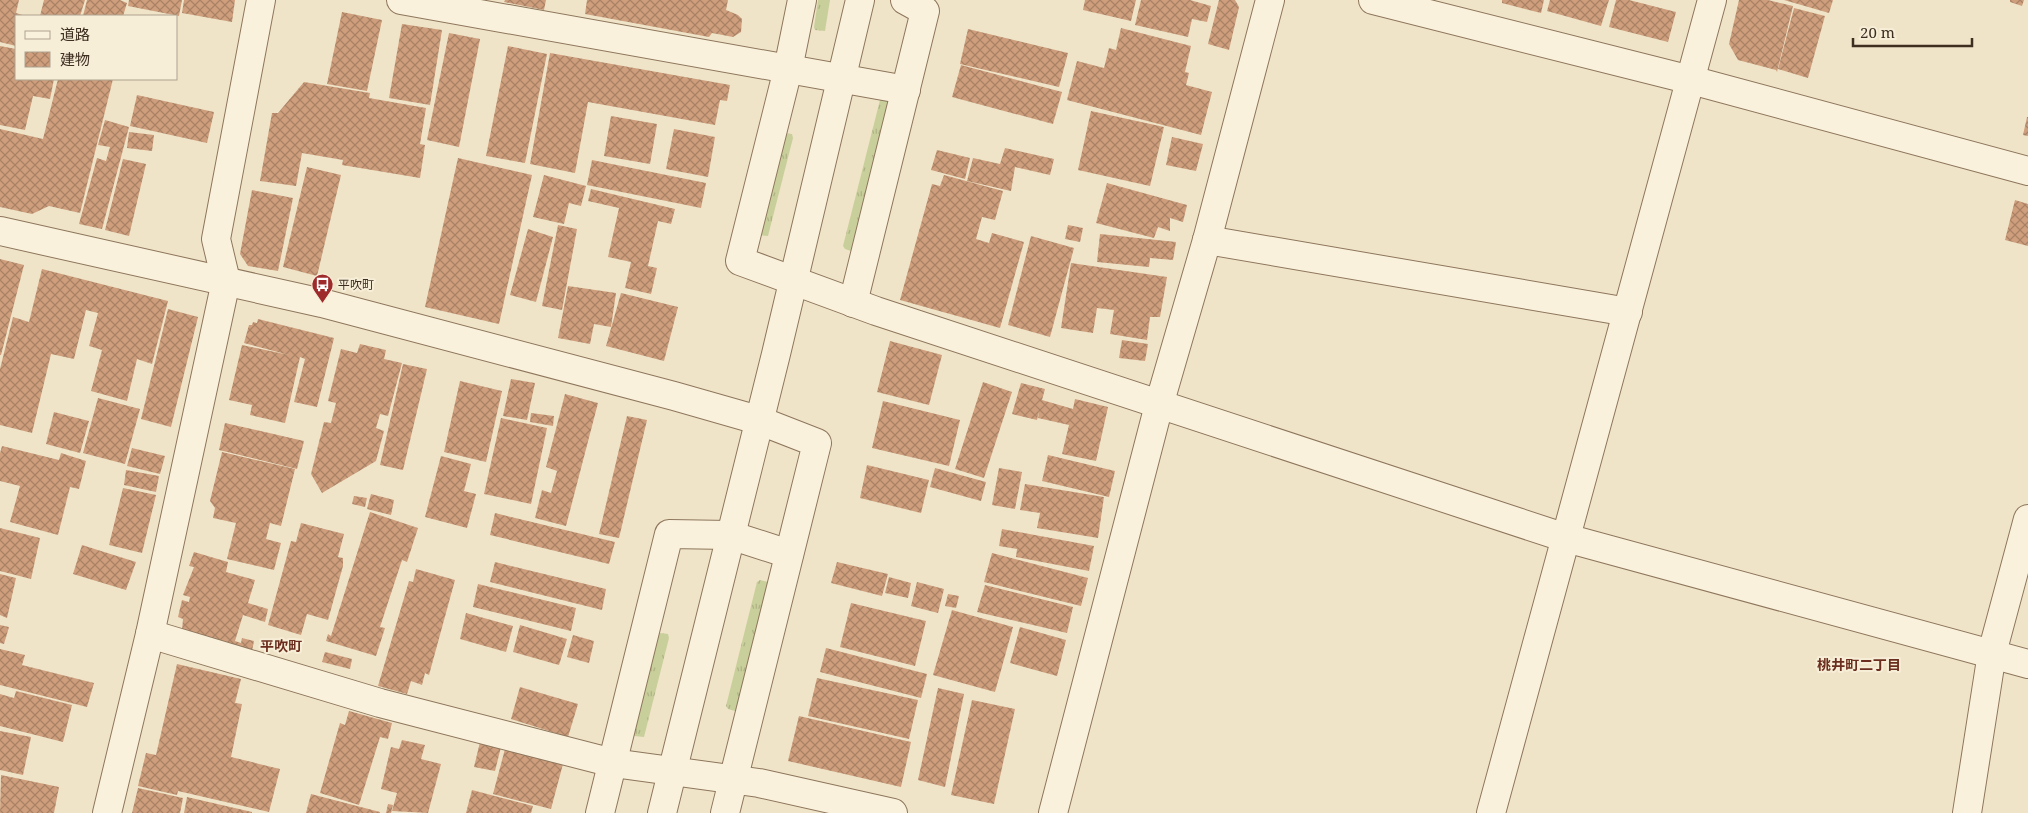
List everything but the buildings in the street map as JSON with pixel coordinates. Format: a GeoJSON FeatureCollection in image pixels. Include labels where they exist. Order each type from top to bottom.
{"type":"FeatureCollection","features":[{"type":"Feature","properties":{"kind":"street"},"geometry":{"type":"LineString","coordinates":[[107,813],[150,634],[226,281],[216,239],[261,0]]}},
{"type":"Feature","properties":{"kind":"street"},"geometry":{"type":"LineString","coordinates":[[401,0],[906,90]]}},
{"type":"Feature","properties":{"kind":"street"},"geometry":{"type":"LineString","coordinates":[[802,0],[788,69],[740,261],[853,303],[1566,538],[2028,664]]}},
{"type":"Feature","properties":{"kind":"street"},"geometry":{"type":"LineString","coordinates":[[662,813],[843,79],[860,0]]}},
{"type":"Feature","properties":{"kind":"street"},"geometry":{"type":"LineString","coordinates":[[853,303],[925,11],[905,0]]}},
{"type":"Feature","properties":{"kind":"street"},"geometry":{"type":"LineString","coordinates":[[1052,813],[1159,405],[1207,240],[1270,0]]}},
{"type":"Feature","properties":{"kind":"street"},"geometry":{"type":"LineString","coordinates":[[1373,0],[1691,80],[2028,171]]}},
{"type":"Feature","properties":{"kind":"street"},"geometry":{"type":"LineString","coordinates":[[1491,813],[1712,0]]}},
{"type":"Feature","properties":{"kind":"street"},"geometry":{"type":"LineString","coordinates":[[0,231],[322,303],[758,420],[817,443],[726,813]]}},
{"type":"Feature","properties":{"kind":"street"},"geometry":{"type":"LineString","coordinates":[[1207,240],[1628,312]]}},
{"type":"Feature","properties":{"kind":"street"},"geometry":{"type":"LineString","coordinates":[[1967,813],[1992,653],[2028,519]]}},
{"type":"Feature","properties":{"kind":"street"},"geometry":{"type":"LineString","coordinates":[[600,813],[669,534],[730,535],[789,554]]}},
{"type":"Feature","properties":{"kind":"street"},"geometry":{"type":"LineString","coordinates":[[150,634],[380,703],[613,763],[759,782],[893,813]]}},
{"type":"Feature","properties":{"kind":"green space"},"geometry":{"type":"Polygon","coordinates":[[[818,0],[830,0],[825,31],[815,30],[814,27],[818,0]]]}},
{"type":"Feature","properties":{"kind":"green space"},"geometry":{"type":"Polygon","coordinates":[[[883,98],[891,100],[855,250],[851,251],[843,246],[880,100],[883,98]]]}},
{"type":"Feature","properties":{"kind":"green space"},"geometry":{"type":"Polygon","coordinates":[[[784,133],[792,134],[793,138],[768,236],[758,235],[784,133]]]}},
{"type":"Feature","properties":{"kind":"green space"},"geometry":{"type":"Polygon","coordinates":[[[760,580],[768,582],[769,585],[737,710],[735,711],[728,709],[726,706],[757,582],[760,580]]]}},
{"type":"Feature","properties":{"kind":"green space"},"geometry":{"type":"Polygon","coordinates":[[[660,633],[668,634],[669,638],[644,737],[634,736],[633,733],[657,635],[660,633]]]}},
{"type":"Feature","properties":{"kind":"place","name":"平吹町"},"geometry":{"type":"Point","coordinates":[322,303]}},
{"type":"Feature","properties":{"kind":"district","name":"平吹町"},"geometry":{"type":"Point","coordinates":[281,645]}},
{"type":"Feature","properties":{"kind":"district","name":"桃井町二丁目"},"geometry":{"type":"Point","coordinates":[1859,664]}}]}
